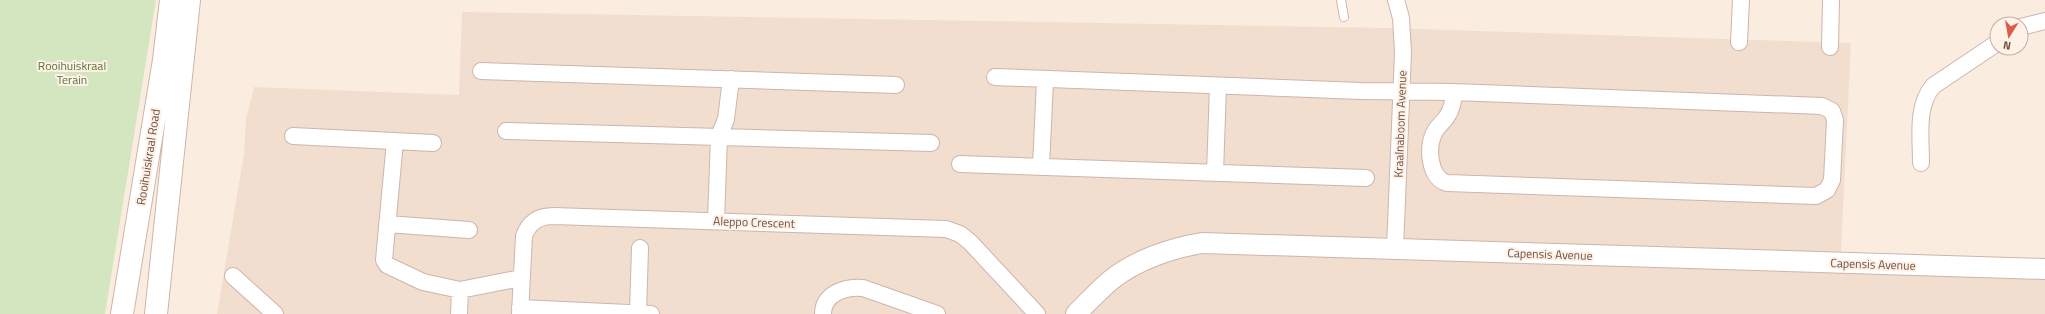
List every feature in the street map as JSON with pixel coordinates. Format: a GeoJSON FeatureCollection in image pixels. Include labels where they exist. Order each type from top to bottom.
{"type":"FeatureCollection","features":[{"type":"Feature","properties":{"kind":"main road","name":"Rooihuiskraal Road"},"geometry":{"type":"LineString","coordinates":[[122,314],[164,60],[170,0]]}},
{"type":"Feature","properties":{"kind":"main road","name":"Rooihuiskraal Road"},"geometry":{"type":"LineString","coordinates":[[156,314],[189,0]]}},
{"type":"Feature","properties":{"kind":"street","name":"Kraalnaboom Avenue"},"geometry":{"type":"LineString","coordinates":[[1395,249],[1403,35],[1396,0]]}},
{"type":"Feature","properties":{"kind":"street"},"geometry":{"type":"LineString","coordinates":[[1739,42],[1741,0]]}},
{"type":"Feature","properties":{"kind":"street"},"geometry":{"type":"LineString","coordinates":[[1830,47],[1831,0]]}},
{"type":"Feature","properties":{"kind":"street"},"geometry":{"type":"LineString","coordinates":[[2029,25],[2045,21]]}},
{"type":"Feature","properties":{"kind":"street"},"geometry":{"type":"LineString","coordinates":[[1921,163],[1922,109],[1928,92],[1934,86],[1989,48]]}},
{"type":"Feature","properties":{"kind":"street"},"geometry":{"type":"LineString","coordinates":[[481,71],[896,84]]}},
{"type":"Feature","properties":{"kind":"street"},"geometry":{"type":"LineString","coordinates":[[995,77],[1044,80],[1454,92],[1822,106],[1832,111],[1835,120],[1832,180],[1827,190],[1816,196],[1447,183],[1438,178],[1434,173],[1431,158],[1431,144],[1434,134],[1451,110],[1454,92]]}},
{"type":"Feature","properties":{"kind":"street"},"geometry":{"type":"LineString","coordinates":[[716,221],[719,137],[726,119],[731,79]]}},
{"type":"Feature","properties":{"kind":"street"},"geometry":{"type":"LineString","coordinates":[[1041,167],[1044,80]]}},
{"type":"Feature","properties":{"kind":"street"},"geometry":{"type":"LineString","coordinates":[[1215,173],[1218,86]]}},
{"type":"Feature","properties":{"kind":"street"},"geometry":{"type":"LineString","coordinates":[[506,131],[931,143]]}},
{"type":"Feature","properties":{"kind":"street"},"geometry":{"type":"LineString","coordinates":[[293,136],[433,143]]}},
{"type":"Feature","properties":{"kind":"street"},"geometry":{"type":"LineString","coordinates":[[395,141],[384,260],[386,265],[418,280],[460,290],[521,278]]}},
{"type":"Feature","properties":{"kind":"street"},"geometry":{"type":"LineString","coordinates":[[960,164],[1366,178]]}},
{"type":"Feature","properties":{"kind":"street","name":"Aleppo Crescent"},"geometry":{"type":"LineString","coordinates":[[520,311],[524,236],[528,226],[541,217],[547,216],[602,216],[946,229],[960,234],[970,242],[1037,314]]}},
{"type":"Feature","properties":{"kind":"street"},"geometry":{"type":"LineString","coordinates":[[387,224],[469,230]]}},
{"type":"Feature","properties":{"kind":"street","name":"Capensis Avenue"},"geometry":{"type":"LineString","coordinates":[[1076,314],[1112,280],[1126,270],[1157,256],[1187,246],[1202,243],[2045,269]]}},
{"type":"Feature","properties":{"kind":"street"},"geometry":{"type":"LineString","coordinates":[[520,311],[645,314],[640,248]]}},
{"type":"Feature","properties":{"kind":"street"},"geometry":{"type":"LineString","coordinates":[[233,276],[275,314]]}},
{"type":"Feature","properties":{"kind":"street"},"geometry":{"type":"LineString","coordinates":[[823,314],[823,306],[832,294],[854,287],[863,288],[937,314]]}},
{"type":"Feature","properties":{"kind":"street"},"geometry":{"type":"LineString","coordinates":[[459,314],[460,290]]}},
{"type":"Feature","properties":{"kind":"lane"},"geometry":{"type":"LineString","coordinates":[[1341,0],[1344,17]]}},
{"type":"Feature","properties":{"kind":"shaded area"},"geometry":{"type":"Polygon","coordinates":[[[462,12],[1387,28],[1851,43],[1840,271],[2045,277],[2045,314],[217,314],[244,154],[246,119],[254,87],[459,95],[462,12]]]}},
{"type":"Feature","properties":{"kind":"green space","name":"Rooihuiskraal Terain"},"geometry":{"type":"Polygon","coordinates":[[[0,0],[156,0],[105,314],[0,314],[0,0]]]}}]}
